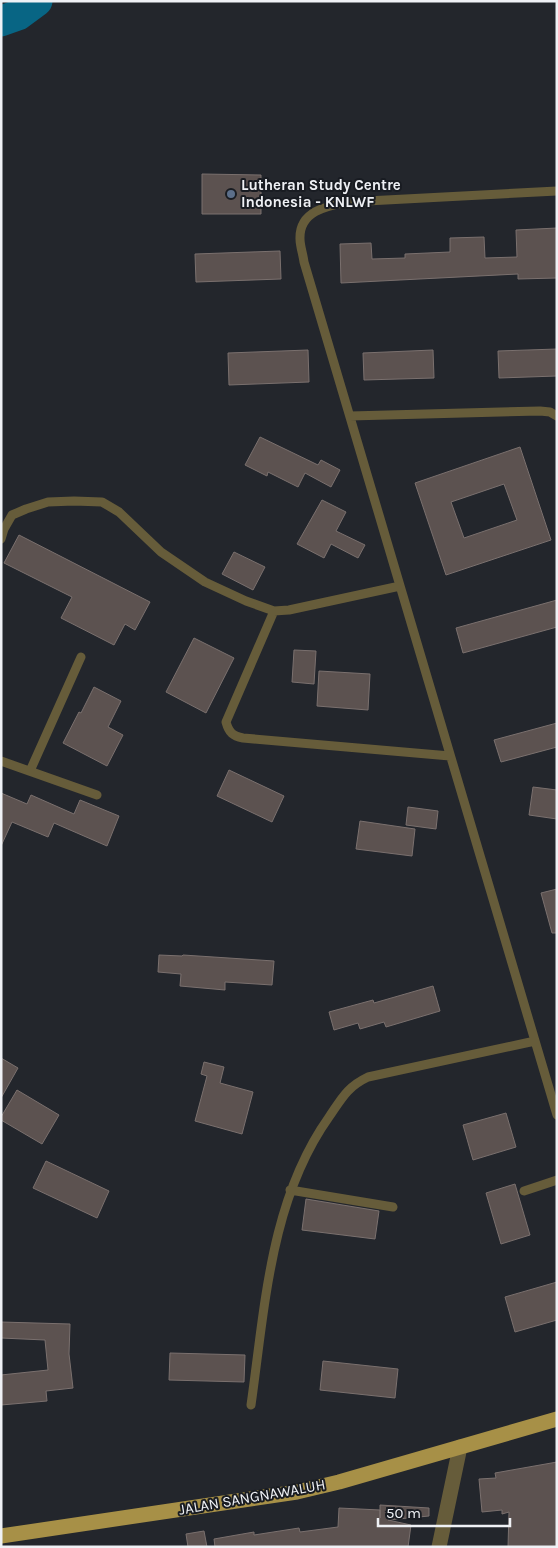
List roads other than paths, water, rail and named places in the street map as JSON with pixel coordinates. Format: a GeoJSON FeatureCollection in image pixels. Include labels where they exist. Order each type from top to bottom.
{"type":"FeatureCollection","features":[{"type":"Feature","properties":{"kind":"main road","name":"JALAN SANGNAWALUH"},"geometry":{"type":"LineString","coordinates":[[1,1536],[298,1492],[557,1419]]}},
{"type":"Feature","properties":{"kind":"street"},"geometry":{"type":"LineString","coordinates":[[439,1547],[460,1447]]}},
{"type":"Feature","properties":{"kind":"lane"},"geometry":{"type":"LineString","coordinates":[[557,191],[348,202],[325,207],[312,213],[302,225],[300,238],[304,262],[557,1115]]}},
{"type":"Feature","properties":{"kind":"lane"},"geometry":{"type":"LineString","coordinates":[[350,416],[540,411],[550,412],[557,416]]}},
{"type":"Feature","properties":{"kind":"lane"},"geometry":{"type":"LineString","coordinates":[[1,539],[4,529],[12,516],[26,509],[48,502],[102,502],[119,512],[161,552],[205,582],[246,601],[274,611],[289,610],[400,586]]}},
{"type":"Feature","properties":{"kind":"lane"},"geometry":{"type":"LineString","coordinates":[[274,611],[226,722],[228,730],[234,736],[450,756]]}},
{"type":"Feature","properties":{"kind":"lane"},"geometry":{"type":"LineString","coordinates":[[30,771],[81,657]]}},
{"type":"Feature","properties":{"kind":"lane"},"geometry":{"type":"LineString","coordinates":[[1,761],[96,795]]}},
{"type":"Feature","properties":{"kind":"lane"},"geometry":{"type":"LineString","coordinates":[[252,1405],[271,1257],[290,1190],[319,1130],[348,1089],[360,1081],[382,1074],[535,1041]]}},
{"type":"Feature","properties":{"kind":"lane"},"geometry":{"type":"LineString","coordinates":[[524,1191],[557,1180]]}},
{"type":"Feature","properties":{"kind":"lane"},"geometry":{"type":"LineString","coordinates":[[290,1190],[393,1207]]}},
{"type":"Feature","properties":{"kind":"waterway"},"geometry":{"type":"LineString","coordinates":[[1,21],[18,15],[37,1]]}},
{"type":"Feature","properties":{"kind":"place","name":"Lutheran Study Centre Indonesia - KNLWF"},"geometry":{"type":"Point","coordinates":[231,194]}}]}
